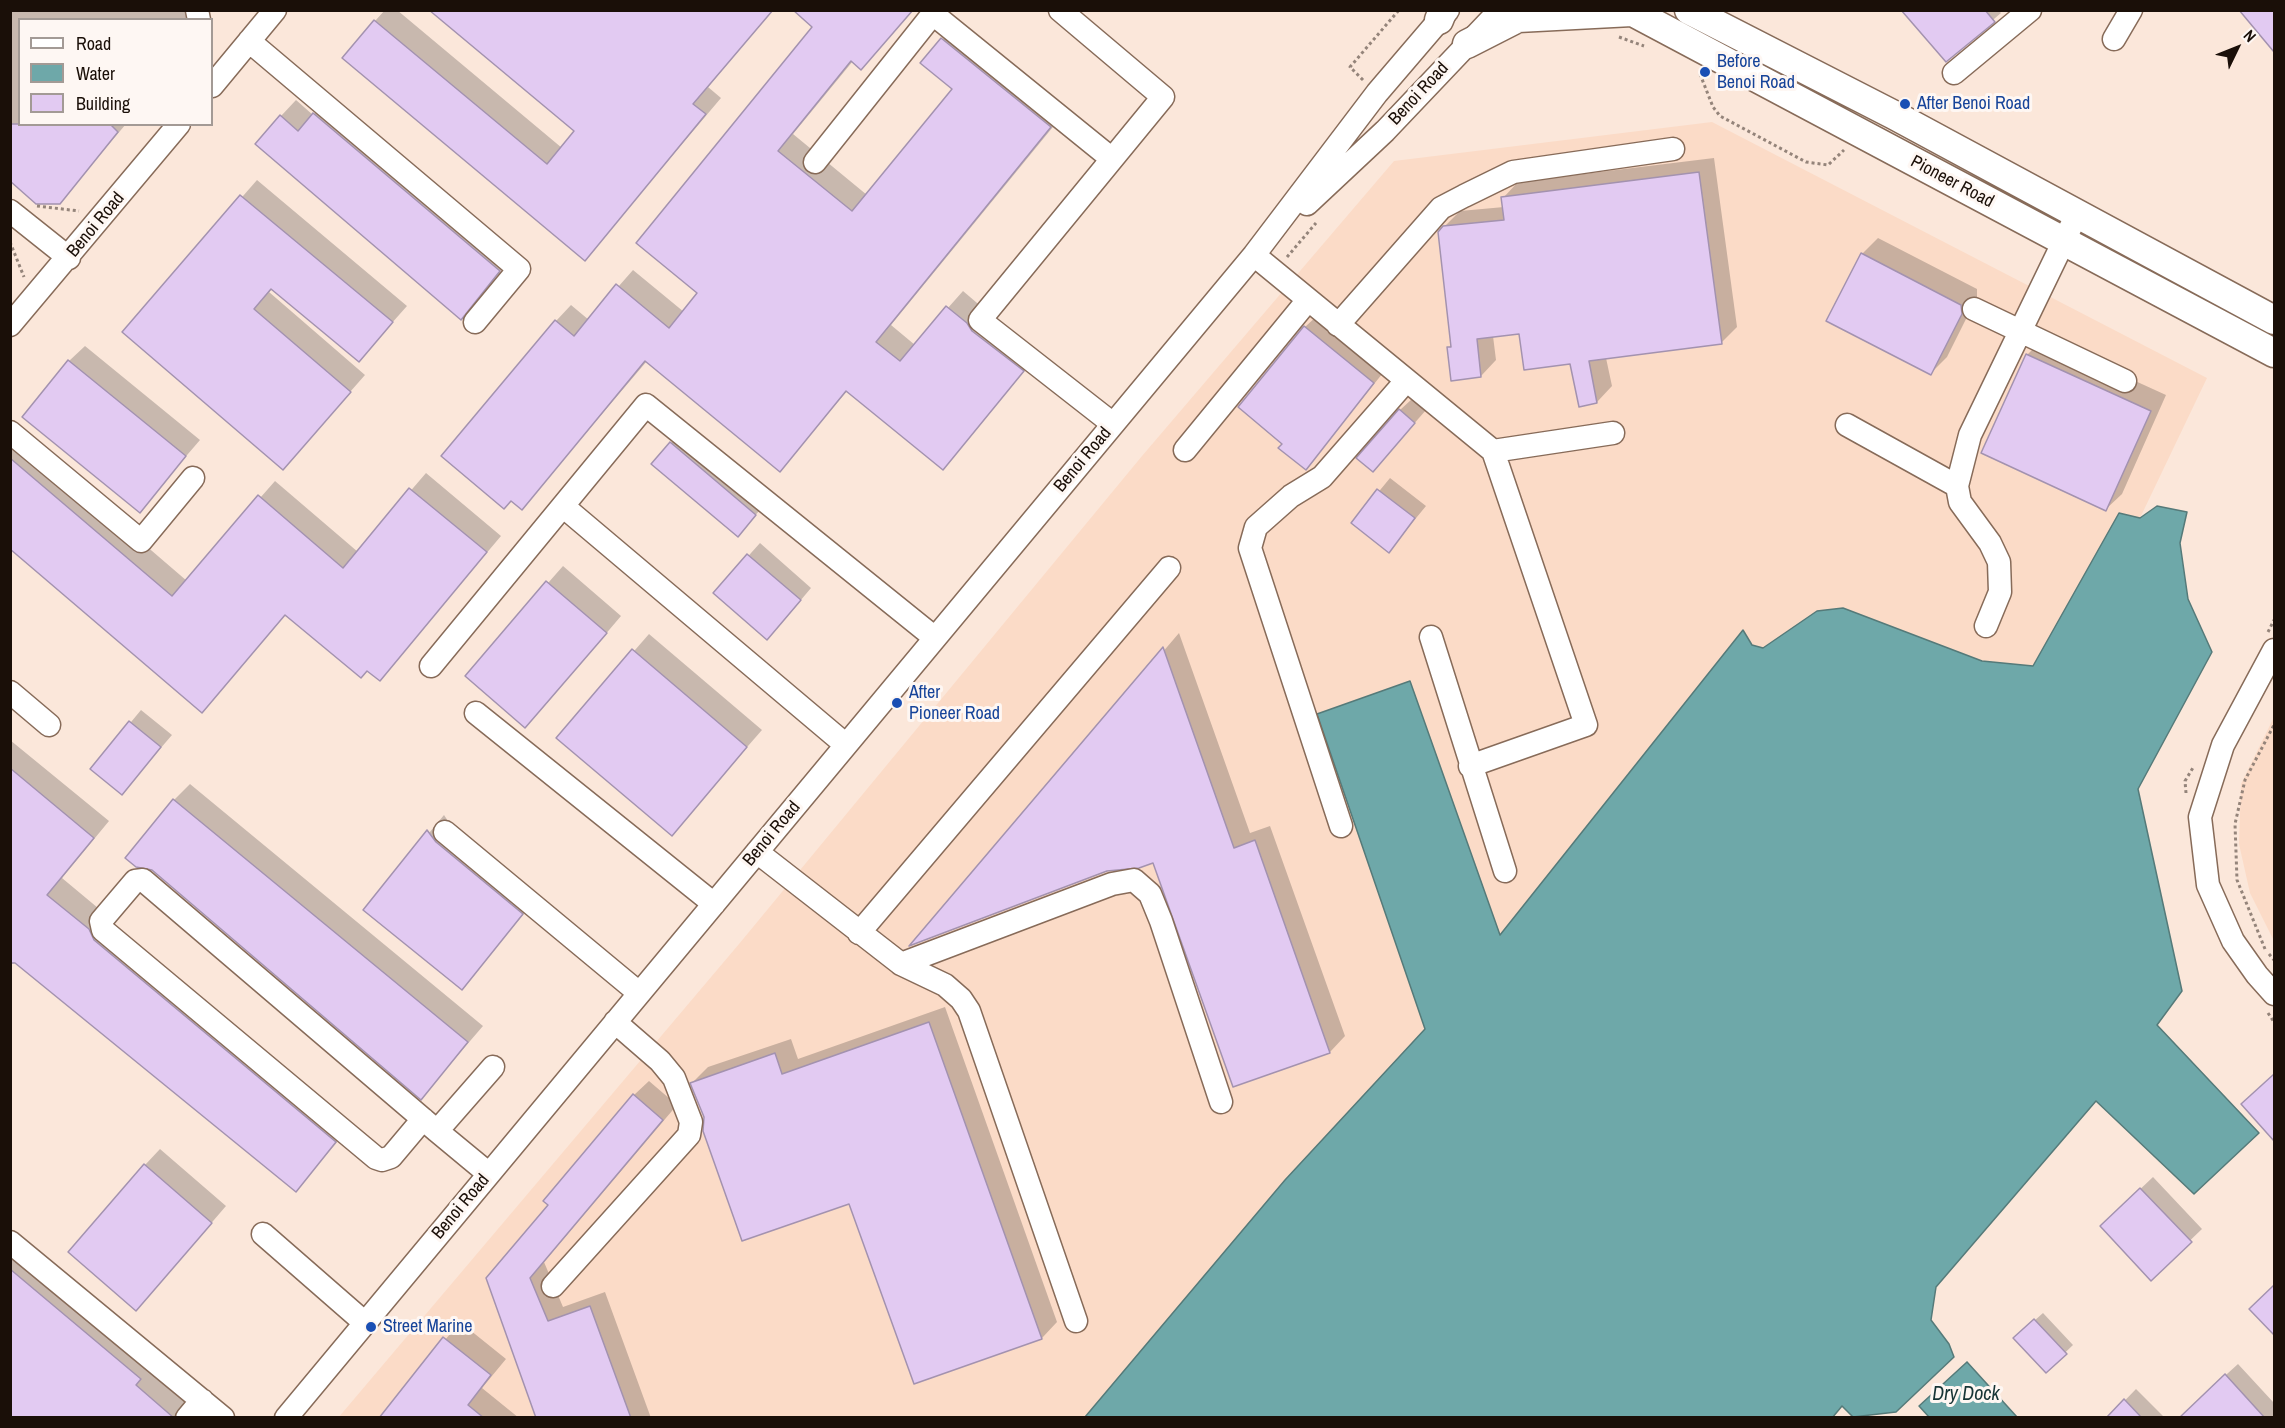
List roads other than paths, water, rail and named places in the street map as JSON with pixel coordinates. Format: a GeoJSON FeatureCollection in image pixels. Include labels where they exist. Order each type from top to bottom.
{"type":"FeatureCollection","features":[{"type":"Feature","properties":{"kind":"main road","name":"Pioneer Road"},"geometry":{"type":"LineString","coordinates":[[1689,10],[1894,115],[2274,320]]}},
{"type":"Feature","properties":{"kind":"main road"},"geometry":{"type":"LineString","coordinates":[[1467,44],[1518,18],[1630,11]]}},
{"type":"Feature","properties":{"kind":"main road","name":"Pioneer Road"},"geometry":{"type":"LineString","coordinates":[[1630,11],[2274,353]]}},
{"type":"Feature","properties":{"kind":"street"},"geometry":{"type":"LineString","coordinates":[[213,82],[274,10]]}},
{"type":"Feature","properties":{"kind":"street"},"geometry":{"type":"LineString","coordinates":[[1060,10],[1163,97],[980,320],[1113,424]]}},
{"type":"Feature","properties":{"kind":"street","name":"Benoi Road"},"geometry":{"type":"LineString","coordinates":[[1256,253],[1385,131],[1500,10]]}},
{"type":"Feature","properties":{"kind":"street"},"geometry":{"type":"LineString","coordinates":[[2114,39],[2131,10]]}},
{"type":"Feature","properties":{"kind":"street"},"geometry":{"type":"LineString","coordinates":[[815,162],[935,12],[1112,159]]}},
{"type":"Feature","properties":{"kind":"street"},"geometry":{"type":"LineString","coordinates":[[1954,73],[2024,12]]}},
{"type":"Feature","properties":{"kind":"street","name":"Benoi Road"},"geometry":{"type":"LineString","coordinates":[[286,1418],[1256,253],[1377,93],[1444,14]]}},
{"type":"Feature","properties":{"kind":"street"},"geometry":{"type":"LineString","coordinates":[[249,41],[519,269],[475,322]]}},
{"type":"Feature","properties":{"kind":"street","name":"Benoi Road"},"geometry":{"type":"LineString","coordinates":[[10,325],[69,258],[177,126]]}},
{"type":"Feature","properties":{"kind":"street"},"geometry":{"type":"LineString","coordinates":[[1338,325],[1441,208],[1464,195],[1513,172],[1673,149]]}},
{"type":"Feature","properties":{"kind":"street"},"geometry":{"type":"LineString","coordinates":[[10,211],[69,258]]}},
{"type":"Feature","properties":{"kind":"street"},"geometry":{"type":"LineString","coordinates":[[1986,626],[2001,592],[1999,562],[1990,543],[1960,502],[1957,486],[1970,435],[2077,214]]}},
{"type":"Feature","properties":{"kind":"street"},"geometry":{"type":"LineString","coordinates":[[1256,253],[1274,272],[1493,451],[1586,725],[1470,765]]}},
{"type":"Feature","properties":{"kind":"street"},"geometry":{"type":"LineString","coordinates":[[1185,450],[1308,300]]}},
{"type":"Feature","properties":{"kind":"street"},"geometry":{"type":"LineString","coordinates":[[1974,309],[2125,381]]}},
{"type":"Feature","properties":{"kind":"street"},"geometry":{"type":"LineString","coordinates":[[1341,826],[1250,548],[1256,528],[1291,496],[1323,477],[1406,381]]}},
{"type":"Feature","properties":{"kind":"street"},"geometry":{"type":"LineString","coordinates":[[431,666],[646,405],[935,638]]}},
{"type":"Feature","properties":{"kind":"street"},"geometry":{"type":"LineString","coordinates":[[1847,425],[1957,486]]}},
{"type":"Feature","properties":{"kind":"street"},"geometry":{"type":"LineString","coordinates":[[10,432],[141,541],[193,478]]}},
{"type":"Feature","properties":{"kind":"street"},"geometry":{"type":"LineString","coordinates":[[1493,451],[1613,433]]}},
{"type":"Feature","properties":{"kind":"street"},"geometry":{"type":"LineString","coordinates":[[564,507],[846,745]]}},
{"type":"Feature","properties":{"kind":"street"},"geometry":{"type":"LineString","coordinates":[[859,933],[1169,568]]}},
{"type":"Feature","properties":{"kind":"street"},"geometry":{"type":"LineString","coordinates":[[1431,637],[1505,871]]}},
{"type":"Feature","properties":{"kind":"street"},"geometry":{"type":"LineString","coordinates":[[2274,650],[2223,746],[2200,817],[2208,885],[2234,941],[2257,975],[2274,994]]}},
{"type":"Feature","properties":{"kind":"street"},"geometry":{"type":"LineString","coordinates":[[10,692],[49,725]]}},
{"type":"Feature","properties":{"kind":"street"},"geometry":{"type":"LineString","coordinates":[[477,713],[714,904]]}},
{"type":"Feature","properties":{"kind":"street"},"geometry":{"type":"LineString","coordinates":[[445,832],[639,993]]}},
{"type":"Feature","properties":{"kind":"street"},"geometry":{"type":"LineString","coordinates":[[757,852],[901,964],[945,985],[961,999],[969,1011],[1076,1321]]}},
{"type":"Feature","properties":{"kind":"street"},"geometry":{"type":"LineString","coordinates":[[489,1174],[430,1125],[143,880],[135,881],[101,921],[103,930],[376,1158],[382,1160],[391,1157],[430,1125],[493,1067]]}},
{"type":"Feature","properties":{"kind":"street"},"geometry":{"type":"LineString","coordinates":[[901,964],[1112,884],[1134,880],[1150,894],[1161,921],[1221,1102]]}},
{"type":"Feature","properties":{"kind":"street"},"geometry":{"type":"LineString","coordinates":[[554,1286],[689,1135],[691,1122],[674,1078],[660,1061],[615,1022]]}},
{"type":"Feature","properties":{"kind":"street"},"geometry":{"type":"LineString","coordinates":[[262,1234],[365,1323]]}},
{"type":"Feature","properties":{"kind":"street"},"geometry":{"type":"LineString","coordinates":[[10,1242],[223,1418]]}},
{"type":"Feature","properties":{"kind":"street"},"geometry":{"type":"LineString","coordinates":[[188,1418],[202,1400]]}},
{"type":"Feature","properties":{"kind":"water"},"geometry":{"type":"Polygon","coordinates":[[[2157,506],[2187,512],[2180,543],[2188,599],[2212,652],[2138,789],[2182,991],[2157,1025],[2259,1133],[2194,1194],[2096,1101],[1936,1287],[1931,1320],[1949,1344],[1954,1357],[1896,1412],[1853,1417],[1842,1406],[1832,1418],[1085,1417],[1285,1180],[1425,1029],[1317,714],[1410,681],[1500,935],[1743,630],[1752,645],[1763,648],[1817,611],[1843,608],[1982,661],[2033,666],[2119,513],[2140,518],[2157,506]]]}},
{"type":"Feature","properties":{"kind":"water","name":"Dry Dock"},"geometry":{"type":"Polygon","coordinates":[[[1967,1362],[2017,1417],[1929,1417],[1919,1406],[1967,1362]]]}},
{"type":"Feature","properties":{"kind":"place","name":"Before Benoi Road"},"geometry":{"type":"Point","coordinates":[1705,72]}},
{"type":"Feature","properties":{"kind":"place","name":"After Benoi Road"},"geometry":{"type":"Point","coordinates":[1905,104]}},
{"type":"Feature","properties":{"kind":"place","name":"After Pioneer Road"},"geometry":{"type":"Point","coordinates":[897,703]}},
{"type":"Feature","properties":{"kind":"place","name":"Street Marine"},"geometry":{"type":"Point","coordinates":[371,1327]}}]}
